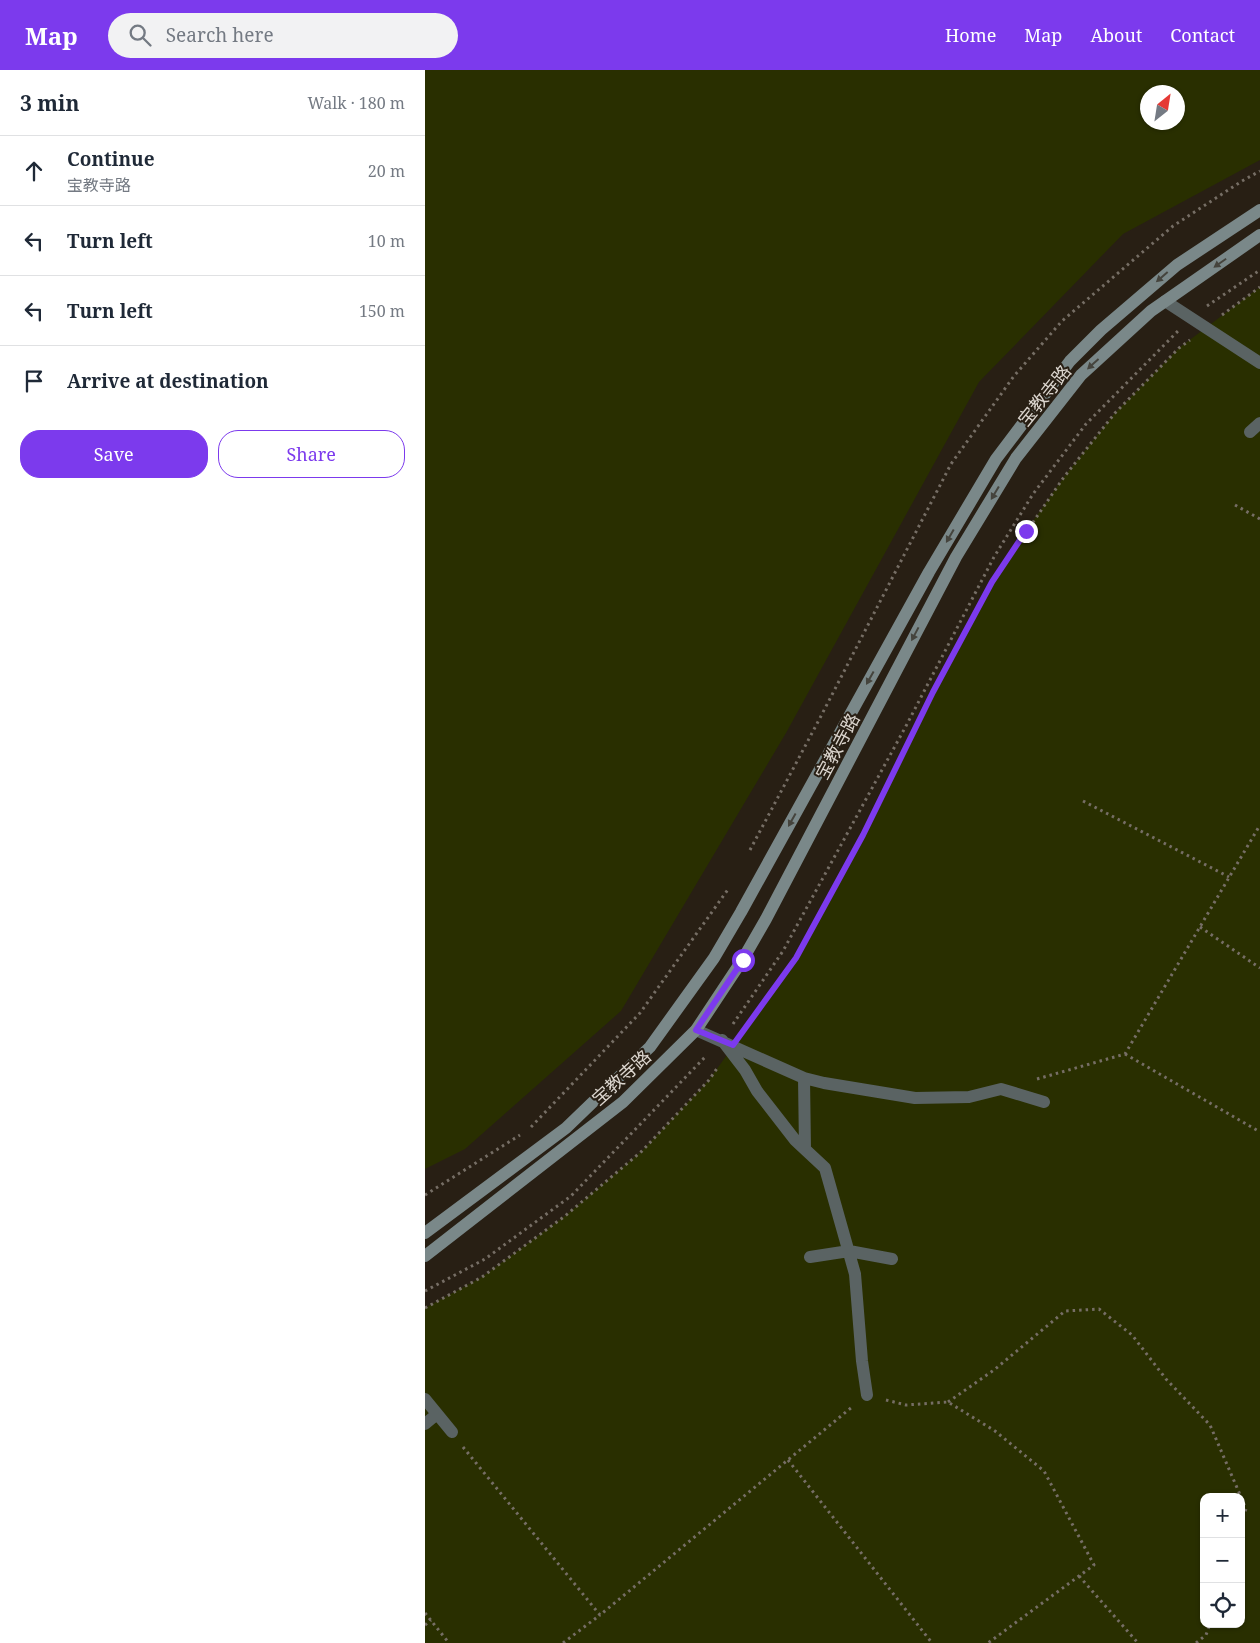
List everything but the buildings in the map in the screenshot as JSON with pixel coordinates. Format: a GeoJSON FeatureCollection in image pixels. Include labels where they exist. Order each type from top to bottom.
{"type":"FeatureCollection","features":[{"type":"Feature","properties":{"kind":"street","name":"宝教寺路"},"geometry":{"type":"LineString","coordinates":[[425,1233],[566,1128],[650,1047],[714,958],[920,589],[996,459],[1070,361],[1101,330],[1177,265],[1260,210]]}},
{"type":"Feature","properties":{"kind":"street","name":"宝教寺路"},"geometry":{"type":"LineString","coordinates":[[425,1256],[623,1102],[696,1030],[743,960],[766,919],[956,557],[1016,458],[1081,375],[1151,311],[1260,235]]}},
{"type":"Feature","properties":{"kind":"lane"},"geometry":{"type":"LineString","coordinates":[[1165,301],[1260,363]]}},
{"type":"Feature","properties":{"kind":"lane"},"geometry":{"type":"LineString","coordinates":[[696,1030],[805,1078],[825,1083],[915,1098],[969,1097],[1001,1089],[1044,1102]]}},
{"type":"Feature","properties":{"kind":"lane"},"geometry":{"type":"LineString","coordinates":[[728,1045],[757,1091],[795,1140],[825,1168],[855,1274],[861,1361],[867,1395]]}},
{"type":"Feature","properties":{"kind":"lane"},"geometry":{"type":"LineString","coordinates":[[805,1078],[805,1149]]}},
{"type":"Feature","properties":{"kind":"lane"},"geometry":{"type":"LineString","coordinates":[[810,1257],[849,1251],[892,1259]]}},
{"type":"Feature","properties":{"kind":"lane"},"geometry":{"type":"LineString","coordinates":[[425,1399],[452,1432]]}},
{"type":"Feature","properties":{"kind":"lane"},"geometry":{"type":"LineString","coordinates":[[425,1424],[437,1414]]}},
{"type":"Feature","properties":{"kind":"path"},"geometry":{"type":"LineString","coordinates":[[750,850],[951,464],[1014,376],[1062,321],[1173,226],[1260,171]]}},
{"type":"Feature","properties":{"kind":"path"},"geometry":{"type":"LineString","coordinates":[[425,1308],[482,1277],[565,1216],[634,1158],[709,1080],[728,1045],[796,958],[863,835],[933,692],[992,582],[1064,477],[1115,413],[1179,348],[1260,287]]}},
{"type":"Feature","properties":{"kind":"path"},"geometry":{"type":"LineString","coordinates":[[1235,505],[1260,519]]}},
{"type":"Feature","properties":{"kind":"path"},"geometry":{"type":"LineString","coordinates":[[1083,801],[1229,878]]}},
{"type":"Feature","properties":{"kind":"path"},"geometry":{"type":"LineString","coordinates":[[1001,1089],[1125,1054],[1260,825]]}},
{"type":"Feature","properties":{"kind":"path"},"geometry":{"type":"LineString","coordinates":[[529,1130],[640,1013],[731,885]]}},
{"type":"Feature","properties":{"kind":"path"},"geometry":{"type":"LineString","coordinates":[[1200,927],[1260,968]]}},
{"type":"Feature","properties":{"kind":"path"},"geometry":{"type":"LineString","coordinates":[[1125,1054],[1260,1132]]}},
{"type":"Feature","properties":{"kind":"path"},"geometry":{"type":"LineString","coordinates":[[425,1195],[521,1134]]}},
{"type":"Feature","properties":{"kind":"path"},"geometry":{"type":"LineString","coordinates":[[563,1643],[600,1615],[867,1395],[906,1405],[948,1402],[994,1370],[1065,1311],[1099,1309],[1132,1334],[1166,1378],[1210,1425],[1239,1493]]}},
{"type":"Feature","properties":{"kind":"path"},"geometry":{"type":"LineString","coordinates":[[948,1402],[995,1431],[1044,1471],[1094,1565],[987,1643]]}},
{"type":"Feature","properties":{"kind":"path"},"geometry":{"type":"LineString","coordinates":[[452,1432],[600,1615]]}},
{"type":"Feature","properties":{"kind":"path"},"geometry":{"type":"LineString","coordinates":[[788,1460],[932,1643]]}},
{"type":"Feature","properties":{"kind":"path"},"geometry":{"type":"LineString","coordinates":[[1079,1576],[1138,1643]]}},
{"type":"Feature","properties":{"kind":"path"},"geometry":{"type":"LineString","coordinates":[[425,1613],[449,1643]]}},
{"type":"Feature","properties":{"kind":"path"},"geometry":{"type":"LineString","coordinates":[[425,1625],[431,1620]]}},
{"type":"Feature","properties":{"kind":"path"},"geometry":{"type":"LineString","coordinates":[[1196,1643],[1206,1635],[1209,1628]]}},
{"type":"Feature","properties":{"kind":"green space"},"geometry":{"type":"Polygon","coordinates":[[[425,70],[1260,70],[1260,160],[1123,234],[979,382],[786,733],[621,1011],[465,1149],[425,1169],[425,70]]]}},
{"type":"Feature","properties":{"kind":"green space"},"geometry":{"type":"Polygon","coordinates":[[[1260,287],[1260,1643],[425,1643],[425,1308],[482,1277],[565,1216],[642,1151],[709,1080],[796,958],[863,835],[933,692],[992,582],[1064,477],[1115,413],[1179,348],[1260,287]]]}},
{"type":"Feature","properties":{"kind":"route"},"geometry":{"type":"LineString","coordinates":[[743,960],[696,1030],[733,1045],[796,958],[863,835],[933,692],[992,582],[1026,531]]}}]}
